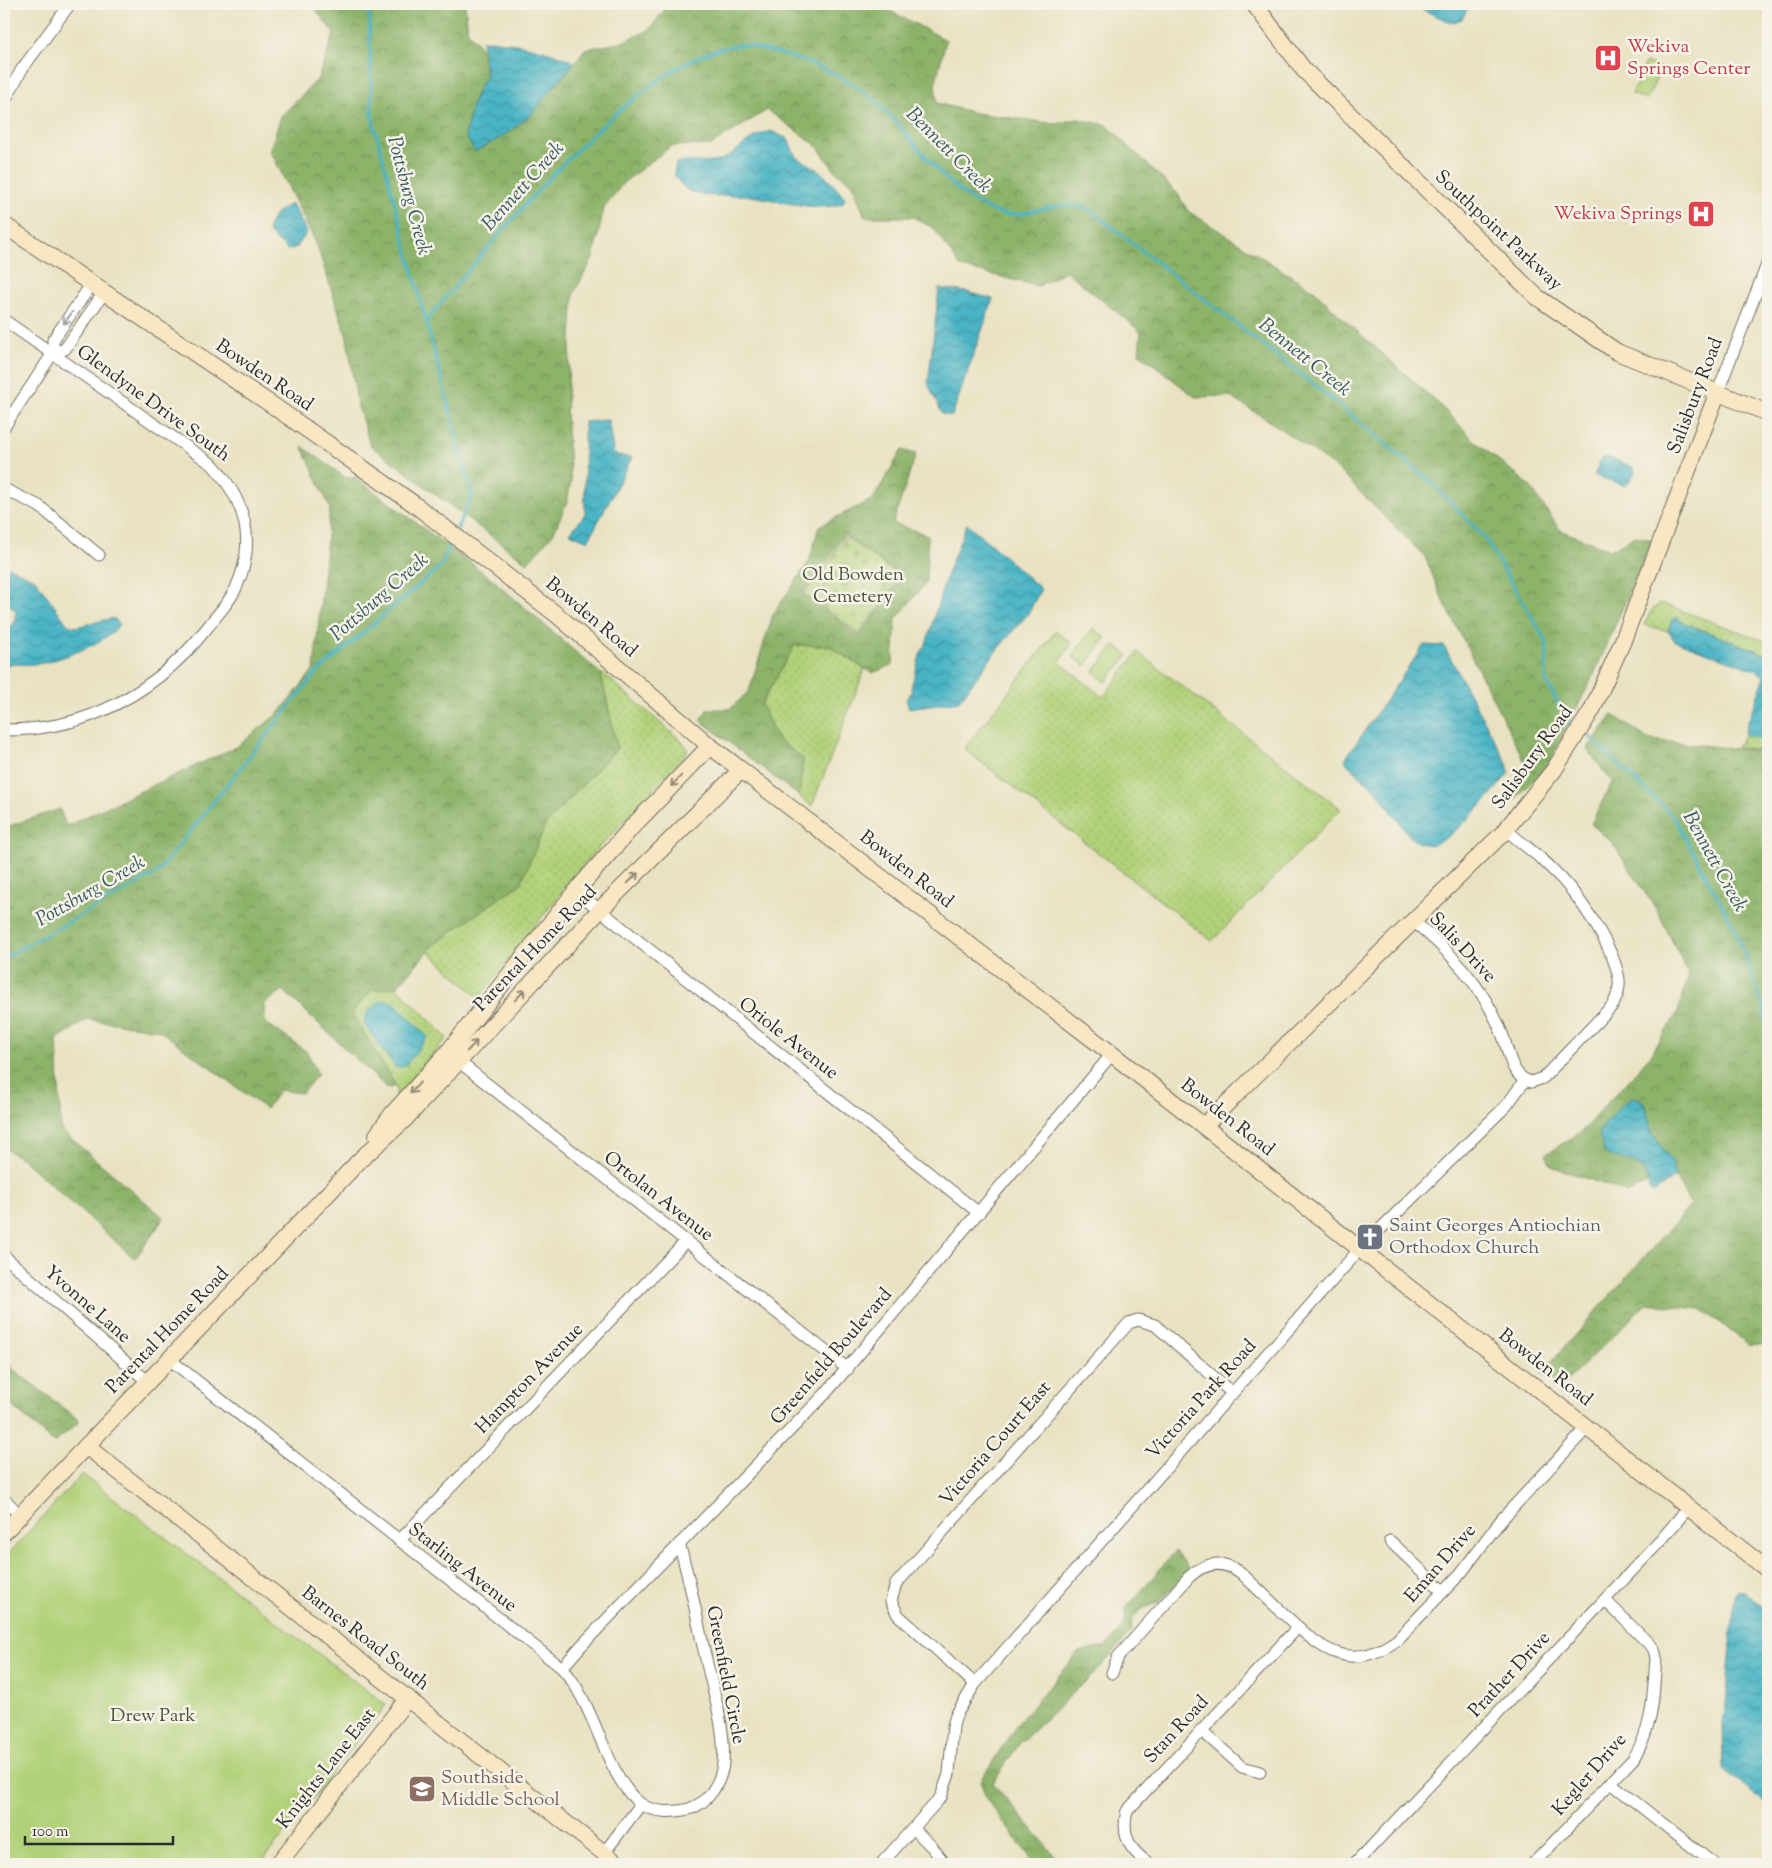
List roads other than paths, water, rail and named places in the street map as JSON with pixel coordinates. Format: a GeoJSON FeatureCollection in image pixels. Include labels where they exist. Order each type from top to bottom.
{"type":"FeatureCollection","features":[{"type":"Feature","properties":{"kind":"main road","name":"Southpoint Parkway"},"geometry":{"type":"LineString","coordinates":[[1254,4],[1304,70],[1406,172],[1537,297],[1617,352],[1768,413]]}},
{"type":"Feature","properties":{"kind":"main road","name":"Bowden Road"},"geometry":{"type":"LineString","coordinates":[[4,225],[97,290],[272,405],[414,504],[513,580],[710,746],[1112,1054],[1768,1570]]}},
{"type":"Feature","properties":{"kind":"main road","name":"Salisbury Road"},"geometry":{"type":"LineString","coordinates":[[1204,1126],[1412,920],[1506,830],[1554,770],[1592,710],[1646,584],[1717,394]]}},
{"type":"Feature","properties":{"kind":"main road","name":"Parental Home Road"},"geometry":{"type":"LineString","coordinates":[[4,1532],[362,1158],[404,1121],[453,1057],[475,1019],[576,892],[632,827],[710,746]]}},
{"type":"Feature","properties":{"kind":"main road","name":"Parental Home Road"},"geometry":{"type":"LineString","coordinates":[[453,1057],[487,1030],[599,911],[742,770]]}},
{"type":"Feature","properties":{"kind":"main road"},"geometry":{"type":"LineString","coordinates":[[475,1019],[487,1030]]}},
{"type":"Feature","properties":{"kind":"main road","name":"Barnes Road South"},"geometry":{"type":"LineString","coordinates":[[86,1446],[618,1864]]}},
{"type":"Feature","properties":{"kind":"main road","name":"Knights Lane East"},"geometry":{"type":"LineString","coordinates":[[278,1864],[408,1698]]}},
{"type":"Feature","properties":{"kind":"street"},"geometry":{"type":"LineString","coordinates":[[4,102],[22,69],[70,4]]}},
{"type":"Feature","properties":{"kind":"street","name":"Salisbury Road"},"geometry":{"type":"LineString","coordinates":[[1717,394],[1768,262]]}},
{"type":"Feature","properties":{"kind":"street"},"geometry":{"type":"LineString","coordinates":[[4,427],[53,353],[65,348],[97,290]]}},
{"type":"Feature","properties":{"kind":"street","name":"Glendyne Drive South"},"geometry":{"type":"LineString","coordinates":[[4,320],[214,465],[234,492],[240,506],[247,541],[245,560],[236,588],[199,639],[176,664],[133,696],[103,711],[45,727],[4,730]]}},
{"type":"Feature","properties":{"kind":"street"},"geometry":{"type":"LineString","coordinates":[[4,489],[39,506],[99,555]]}},
{"type":"Feature","properties":{"kind":"street"},"geometry":{"type":"LineString","coordinates":[[1506,830],[1554,870],[1597,926],[1619,979],[1619,989],[1613,1005],[1543,1078],[1531,1082],[1525,1080]]}},
{"type":"Feature","properties":{"kind":"street","name":"Oriole Avenue"},"geometry":{"type":"LineString","coordinates":[[576,892],[979,1213]]}},
{"type":"Feature","properties":{"kind":"street","name":"Salis Drive"},"geometry":{"type":"LineString","coordinates":[[1412,920],[1439,943],[1479,989],[1502,1032],[1514,1067],[1525,1080]]}},
{"type":"Feature","properties":{"kind":"street","name":"Greenfield Boulevard"},"geometry":{"type":"LineString","coordinates":[[562,1668],[848,1369],[1112,1054]]}},
{"type":"Feature","properties":{"kind":"street","name":"Ortolan Avenue"},"geometry":{"type":"LineString","coordinates":[[453,1057],[848,1369]]}},
{"type":"Feature","properties":{"kind":"street","name":"Victoria Park Road"},"geometry":{"type":"LineString","coordinates":[[881,1864],[941,1797],[946,1787],[952,1759],[952,1726],[956,1715],[975,1684],[1360,1249],[1507,1105],[1525,1080]]}},
{"type":"Feature","properties":{"kind":"street","name":"Hampton Avenue"},"geometry":{"type":"LineString","coordinates":[[399,1540],[686,1241]]}},
{"type":"Feature","properties":{"kind":"street","name":"Yvonne Lane"},"geometry":{"type":"LineString","coordinates":[[4,1256],[147,1381]]}},
{"type":"Feature","properties":{"kind":"street","name":"Victoria Court East"},"geometry":{"type":"LineString","coordinates":[[975,1684],[898,1615],[891,1601],[896,1584],[1129,1323],[1138,1320],[1155,1325],[1232,1393]]}},
{"type":"Feature","properties":{"kind":"street","name":"Starling Avenue"},"geometry":{"type":"LineString","coordinates":[[169,1359],[562,1668],[578,1687],[614,1768],[630,1794],[641,1804]]}},
{"type":"Feature","properties":{"kind":"street","name":"Eman Drive"},"geometry":{"type":"LineString","coordinates":[[1112,1673],[1118,1658],[1142,1628],[1189,1577],[1203,1566],[1221,1564],[1240,1572],[1321,1647],[1332,1653],[1344,1656],[1366,1656],[1377,1652],[1397,1640],[1471,1562],[1510,1510],[1588,1427]]}},
{"type":"Feature","properties":{"kind":"street"},"geometry":{"type":"LineString","coordinates":[[4,1499],[20,1515]]}},
{"type":"Feature","properties":{"kind":"street","name":"Prather Drive"},"geometry":{"type":"LineString","coordinates":[[1355,1864],[1605,1600],[1688,1508]]}},
{"type":"Feature","properties":{"kind":"street"},"geometry":{"type":"LineString","coordinates":[[1390,1541],[1443,1591]]}},
{"type":"Feature","properties":{"kind":"street","name":"Greenfield Circle"},"geometry":{"type":"LineString","coordinates":[[641,1804],[648,1808],[669,1812],[692,1808],[701,1803],[715,1788],[723,1764],[720,1722],[680,1544]]}},
{"type":"Feature","properties":{"kind":"street","name":"Kegler Drive"},"geometry":{"type":"LineString","coordinates":[[1533,1864],[1611,1783],[1633,1758],[1646,1737],[1650,1722],[1656,1658],[1649,1642],[1605,1600]]}},
{"type":"Feature","properties":{"kind":"street","name":"Stan Road"},"geometry":{"type":"LineString","coordinates":[[1150,1864],[1136,1853],[1128,1842],[1124,1832],[1128,1811],[1298,1627]]}},
{"type":"Feature","properties":{"kind":"street"},"geometry":{"type":"LineString","coordinates":[[1201,1730],[1242,1767],[1260,1772]]}},
{"type":"Feature","properties":{"kind":"street"},"geometry":{"type":"LineString","coordinates":[[1611,1783],[1714,1864]]}},
{"type":"Feature","properties":{"kind":"street"},"geometry":{"type":"LineString","coordinates":[[604,1853],[641,1804]]}},
{"type":"Feature","properties":{"kind":"street"},"geometry":{"type":"LineString","coordinates":[[914,1829],[932,1847],[945,1864]]}},
{"type":"Feature","properties":{"kind":"water"},"geometry":{"type":"Polygon","coordinates":[[[1410,4],[1470,4],[1462,19],[1452,23],[1410,4]]]}},
{"type":"Feature","properties":{"kind":"water"},"geometry":{"type":"Polygon","coordinates":[[[490,40],[544,50],[574,62],[530,116],[503,136],[475,152],[465,136],[473,101],[486,74],[482,41],[490,40]]]}},
{"type":"Feature","properties":{"kind":"water"},"geometry":{"type":"Polygon","coordinates":[[[771,131],[788,139],[796,157],[818,169],[845,197],[843,203],[823,207],[798,205],[744,195],[712,196],[696,194],[680,183],[674,174],[676,163],[723,159],[757,136],[771,131]]]}},
{"type":"Feature","properties":{"kind":"water"},"geometry":{"type":"Polygon","coordinates":[[[292,204],[307,232],[297,247],[288,250],[268,233],[272,219],[283,208],[292,204]]]}},
{"type":"Feature","properties":{"kind":"water"},"geometry":{"type":"Polygon","coordinates":[[[939,288],[967,292],[993,299],[952,416],[942,414],[928,384],[939,288]]]}},
{"type":"Feature","properties":{"kind":"water"},"geometry":{"type":"Polygon","coordinates":[[[608,420],[614,454],[632,458],[588,541],[570,533],[585,514],[584,422],[608,420]]]}},
{"type":"Feature","properties":{"kind":"water"},"geometry":{"type":"Polygon","coordinates":[[[1608,457],[1633,467],[1635,473],[1626,486],[1594,475],[1601,459],[1608,457]]]}},
{"type":"Feature","properties":{"kind":"water"},"geometry":{"type":"Polygon","coordinates":[[[967,523],[1041,589],[1028,614],[1000,646],[959,701],[909,708],[906,700],[912,692],[911,688],[921,652],[926,644],[947,574],[967,523]]]}},
{"type":"Feature","properties":{"kind":"water"},"geometry":{"type":"Polygon","coordinates":[[[4,565],[35,579],[68,625],[75,627],[114,618],[119,624],[106,637],[96,643],[62,658],[38,664],[4,665],[4,627],[14,625],[16,610],[4,603],[4,565]]]}},
{"type":"Feature","properties":{"kind":"water"},"geometry":{"type":"Polygon","coordinates":[[[1677,618],[1684,623],[1768,655],[1768,738],[1759,740],[1745,734],[1764,679],[1763,675],[1755,670],[1675,641],[1668,631],[1672,619],[1677,618]]]}},
{"type":"Feature","properties":{"kind":"water"},"geometry":{"type":"Polygon","coordinates":[[[1424,645],[1444,646],[1507,763],[1509,772],[1484,803],[1461,826],[1449,836],[1429,845],[1411,838],[1375,789],[1347,764],[1345,759],[1424,645]]]}},
{"type":"Feature","properties":{"kind":"water"},"geometry":{"type":"Polygon","coordinates":[[[382,1000],[394,1002],[428,1037],[406,1065],[400,1068],[395,1067],[366,1027],[366,1014],[382,1000]]]}},
{"type":"Feature","properties":{"kind":"water"},"geometry":{"type":"Polygon","coordinates":[[[1633,1097],[1645,1103],[1652,1133],[1673,1163],[1675,1177],[1653,1193],[1649,1190],[1648,1179],[1644,1172],[1633,1163],[1605,1153],[1599,1136],[1600,1131],[1621,1105],[1633,1097]]]}},
{"type":"Feature","properties":{"kind":"water"},"geometry":{"type":"Polygon","coordinates":[[[1738,1590],[1743,1590],[1768,1611],[1768,1803],[1753,1794],[1723,1769],[1722,1722],[1726,1705],[1735,1594],[1738,1590]]]}},
{"type":"Feature","properties":{"kind":"waterway","name":"Pottsburg Creek"},"geometry":{"type":"LineString","coordinates":[[369,4],[372,117],[472,494],[457,529]]}},
{"type":"Feature","properties":{"kind":"waterway","name":"Bennett Creek"},"geometry":{"type":"LineString","coordinates":[[426,321],[488,247],[571,156],[615,114],[660,79],[703,55],[743,45],[800,60],[846,80],[875,101],[940,172],[975,202],[996,212],[1011,215],[1061,205],[1082,207],[1090,210],[1316,386],[1431,482],[1484,537],[1547,642],[1546,681],[1571,726]]}},
{"type":"Feature","properties":{"kind":"waterway","name":"Pottsburg Creek"},"geometry":{"type":"LineString","coordinates":[[4,958],[157,873],[315,674],[441,566],[452,540]]}},
{"type":"Feature","properties":{"kind":"waterway","name":"Bennett Creek"},"geometry":{"type":"LineString","coordinates":[[1590,737],[1674,817],[1735,929],[1764,1008],[1768,1060]]}},
{"type":"Feature","properties":{"kind":"place","name":"Wekiva Springs Center"},"geometry":{"type":"Point","coordinates":[1608,58]}},
{"type":"Feature","properties":{"kind":"place","name":"Wekiva Springs"},"geometry":{"type":"Point","coordinates":[1701,214]}},
{"type":"Feature","properties":{"kind":"place","name":"Saint Georges Antiochian Orthodox Church"},"geometry":{"type":"Point","coordinates":[1370,1237]}},
{"type":"Feature","properties":{"kind":"place","name":"Southside Middle School"},"geometry":{"type":"Point","coordinates":[422,1789]}},
{"type":"Feature","properties":{"kind":"park label","name":"Old Bowden Cemetery"},"geometry":{"type":"Point","coordinates":[853,586]}},
{"type":"Feature","properties":{"kind":"park label","name":"Drew Park"},"geometry":{"type":"Point","coordinates":[153,1716]}}]}
